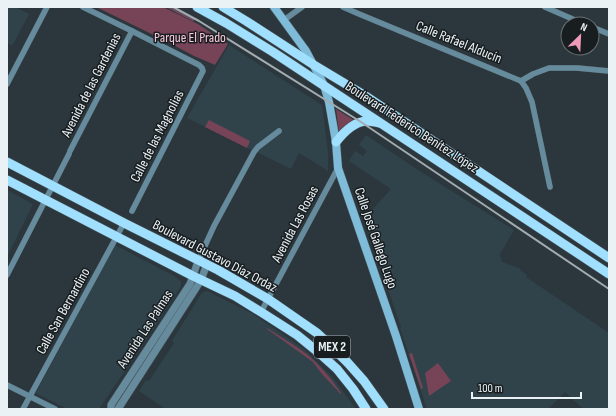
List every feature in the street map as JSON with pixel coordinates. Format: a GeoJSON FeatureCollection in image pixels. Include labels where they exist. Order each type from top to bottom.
{"type":"FeatureCollection","features":[{"type":"Feature","properties":{"kind":"main road","name":"Boulevard Federico Benítez López"},"geometry":{"type":"LineString","coordinates":[[197,7],[226,23],[324,85],[609,274]]}},
{"type":"Feature","properties":{"kind":"main road","name":"Boulevard Federico Benítez López"},"geometry":{"type":"LineString","coordinates":[[223,7],[316,69],[364,95],[609,258]]}},
{"type":"Feature","properties":{"kind":"main road","name":"Calle José Gallego Lugo"},"geometry":{"type":"LineString","coordinates":[[274,7],[306,51],[324,85],[336,142],[338,168],[396,336],[419,409]]}},
{"type":"Feature","properties":{"kind":"main road"},"geometry":{"type":"LineString","coordinates":[[336,142],[342,134],[361,122],[366,121],[384,125]]}},
{"type":"Feature","properties":{"kind":"main road","name":"Boulevard Gustavo Díaz Ordaz"},"geometry":{"type":"LineString","coordinates":[[7,162],[203,263],[268,299],[317,333],[348,362],[384,409]]}},
{"type":"Feature","properties":{"kind":"main road","name":"Boulevard Gustavo Díaz Ordaz"},"geometry":{"type":"LineString","coordinates":[[7,180],[197,278],[236,296],[297,335],[318,352],[337,369],[353,389],[366,409]]}},
{"type":"Feature","properties":{"kind":"street"},"geometry":{"type":"LineString","coordinates":[[7,84],[47,7]]}},
{"type":"Feature","properties":{"kind":"street"},"geometry":{"type":"LineString","coordinates":[[83,7],[132,31]]}},
{"type":"Feature","properties":{"kind":"street"},"geometry":{"type":"LineString","coordinates":[[284,20],[302,7]]}},
{"type":"Feature","properties":{"kind":"street","name":"Calle Rafael Alducín"},"geometry":{"type":"LineString","coordinates":[[343,7],[521,81]]}},
{"type":"Feature","properties":{"kind":"street"},"geometry":{"type":"LineString","coordinates":[[545,7],[566,16]]}},
{"type":"Feature","properties":{"kind":"street","name":"Calle de las Magnolias"},"geometry":{"type":"LineString","coordinates":[[132,31],[199,65],[203,71],[132,211]]}},
{"type":"Feature","properties":{"kind":"street","name":"Avenida de las Gardenias"},"geometry":{"type":"LineString","coordinates":[[7,275],[132,31]]}},
{"type":"Feature","properties":{"kind":"street"},"geometry":{"type":"LineString","coordinates":[[550,187],[532,102],[521,81],[532,74],[549,68],[577,68],[609,71]]}},
{"type":"Feature","properties":{"kind":"street"},"geometry":{"type":"LineString","coordinates":[[203,263],[214,226],[254,152],[258,147],[279,131]]}},
{"type":"Feature","properties":{"kind":"street","name":"Avenida Las Rosas"},"geometry":{"type":"LineString","coordinates":[[261,312],[338,168]]}},
{"type":"Feature","properties":{"kind":"street","name":"Calle San Bernardino"},"geometry":{"type":"LineString","coordinates":[[23,409],[124,223]]}},
{"type":"Feature","properties":{"kind":"street","name":"Avenida Las Palmas"},"geometry":{"type":"LineString","coordinates":[[118,409],[157,349],[197,278],[203,263]]}},
{"type":"Feature","properties":{"kind":"street","name":"Avenida Las Palmas"},"geometry":{"type":"LineString","coordinates":[[111,409],[111,405],[190,284],[197,278]]}},
{"type":"Feature","properties":{"kind":"street"},"geometry":{"type":"LineString","coordinates":[[7,384],[55,409]]}},
{"type":"Feature","properties":{"kind":"shaded area"},"geometry":{"type":"Polygon","coordinates":[[[7,7],[15,7],[29,14],[12,46],[7,43],[7,7]]]}},
{"type":"Feature","properties":{"kind":"shaded area"},"geometry":{"type":"Polygon","coordinates":[[[229,45],[322,105],[328,152],[328,171],[299,153],[291,169],[187,118],[229,45]]]}},
{"type":"Feature","properties":{"kind":"shaded area"},"geometry":{"type":"Polygon","coordinates":[[[366,135],[418,170],[514,230],[500,254],[502,262],[521,269],[520,270],[527,275],[526,277],[609,333],[609,409],[583,409],[565,392],[548,409],[427,409],[365,218],[391,189],[349,161],[355,151],[363,156],[367,151],[359,145],[366,135]]]}},
{"type":"Feature","properties":{"kind":"shaded area"},"geometry":{"type":"Polygon","coordinates":[[[7,190],[33,204],[7,257],[7,190]]]}},
{"type":"Feature","properties":{"kind":"shaded area"},"geometry":{"type":"Polygon","coordinates":[[[115,245],[176,277],[181,282],[181,286],[99,409],[67,409],[36,393],[115,245]]]}},
{"type":"Feature","properties":{"kind":"shaded area"},"geometry":{"type":"Polygon","coordinates":[[[205,291],[253,314],[304,349],[333,378],[356,409],[166,409],[139,391],[146,380],[149,381],[174,343],[172,341],[201,294],[205,291]]]}},
{"type":"Feature","properties":{"kind":"green space","name":"Parque El Prado"},"geometry":{"type":"Polygon","coordinates":[[[96,7],[163,7],[198,24],[228,44],[215,65],[96,7]]]}},
{"type":"Feature","properties":{"kind":"green space"},"geometry":{"type":"Polygon","coordinates":[[[336,109],[357,122],[339,132],[336,109]]]}},
{"type":"Feature","properties":{"kind":"green space"},"geometry":{"type":"Polygon","coordinates":[[[209,120],[250,141],[247,148],[205,127],[209,120]]]}},
{"type":"Feature","properties":{"kind":"green space"},"geometry":{"type":"Polygon","coordinates":[[[267,328],[307,354],[328,375],[341,393],[340,394],[313,362],[267,328]]]}},
{"type":"Feature","properties":{"kind":"green space"},"geometry":{"type":"Polygon","coordinates":[[[412,353],[423,388],[421,389],[409,354],[412,353]]]}},
{"type":"Feature","properties":{"kind":"green space"},"geometry":{"type":"Polygon","coordinates":[[[438,363],[451,381],[429,396],[425,373],[438,363]]]}},
{"type":"Feature","properties":{"kind":"waterway"},"geometry":{"type":"LineString","coordinates":[[168,7],[193,20]]}},
{"type":"Feature","properties":{"kind":"railway"},"geometry":{"type":"LineString","coordinates":[[173,7],[199,21],[361,122],[609,289]]}}]}
